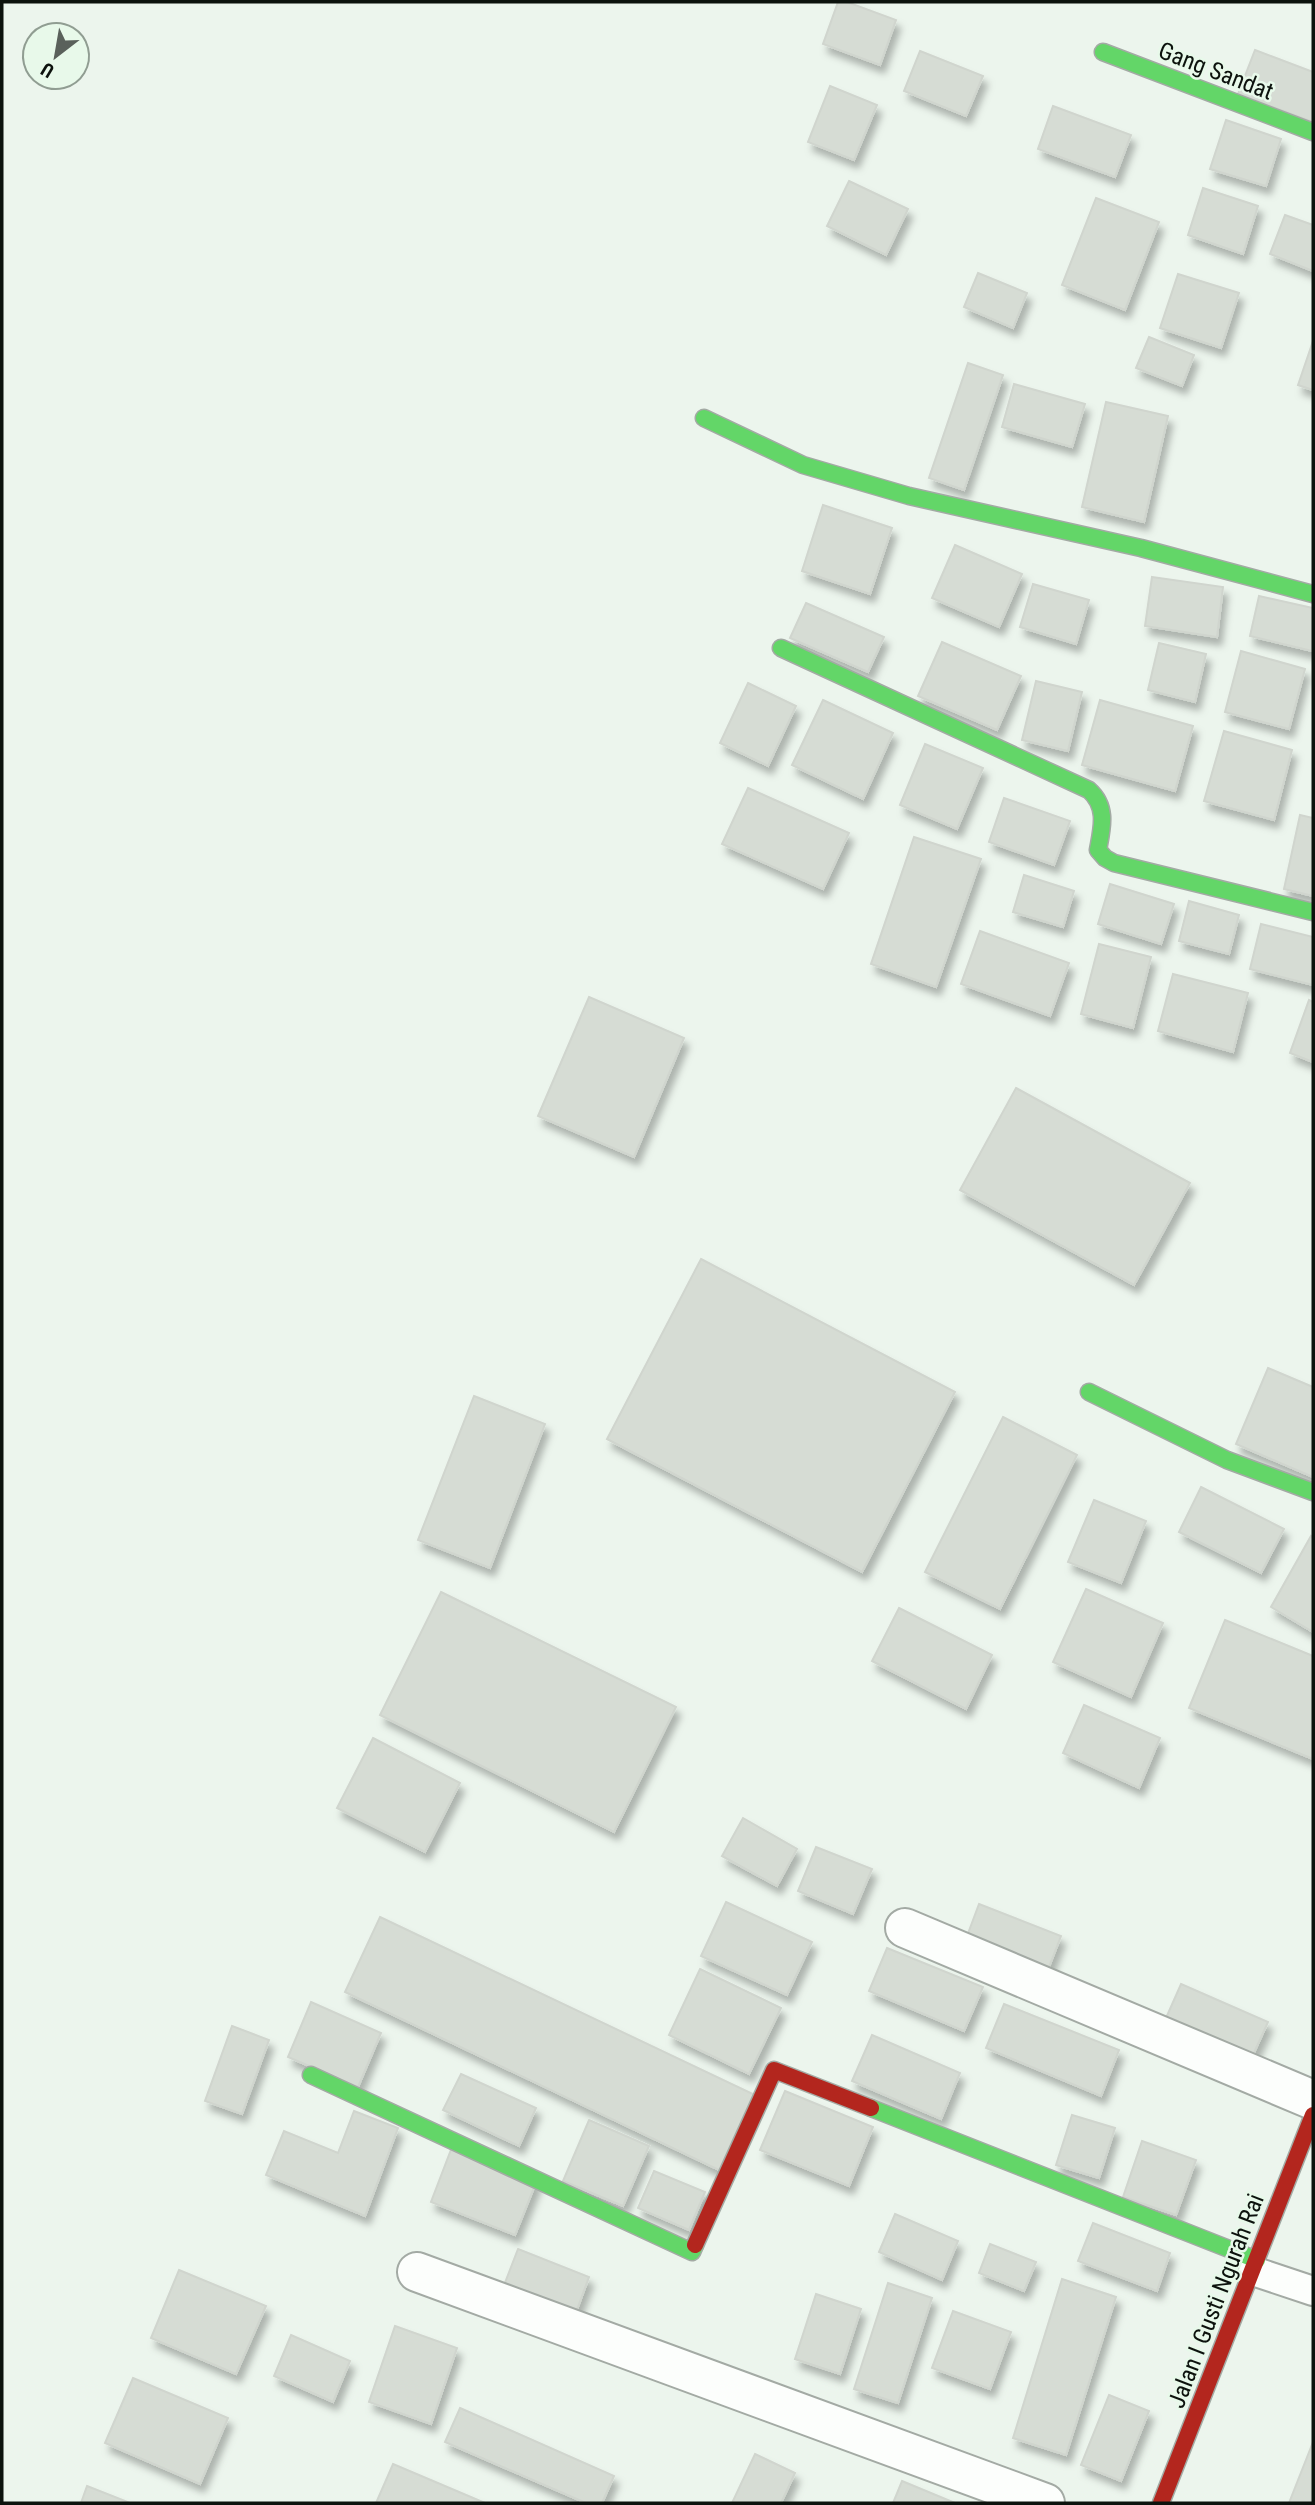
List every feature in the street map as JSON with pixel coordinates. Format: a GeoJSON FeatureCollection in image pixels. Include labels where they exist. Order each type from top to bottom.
{"type":"FeatureCollection","features":[{"type":"Feature","properties":{"kind":"main road","name":"Gang Sandat"},"geometry":{"type":"LineString","coordinates":[[1102,52],[1313,132]]}},
{"type":"Feature","properties":{"kind":"main road"},"geometry":{"type":"LineString","coordinates":[[704,418],[803,465],[909,496],[1142,548],[1313,594]]}},
{"type":"Feature","properties":{"kind":"main road"},"geometry":{"type":"LineString","coordinates":[[781,648],[1089,790],[1099,797],[1103,805],[1098,850],[1114,863],[1313,912]]}},
{"type":"Feature","properties":{"kind":"main road"},"geometry":{"type":"LineString","coordinates":[[1089,1392],[1227,1460],[1313,1492]]}},
{"type":"Feature","properties":{"kind":"main road"},"geometry":{"type":"LineString","coordinates":[[311,2075],[692,2252],[775,2070],[1255,2265]]}},
{"type":"Feature","properties":{"kind":"main road","name":"Jalan I Gusti Ngurah Rai"},"geometry":{"type":"LineString","coordinates":[[1161,2503],[1313,2115]]}},
{"type":"Feature","properties":{"kind":"street"},"geometry":{"type":"LineString","coordinates":[[905,1928],[1313,2100]]}},
{"type":"Feature","properties":{"kind":"street"},"geometry":{"type":"LineString","coordinates":[[417,2272],[1045,2503]]}},
{"type":"Feature","properties":{"kind":"lane"},"geometry":{"type":"LineString","coordinates":[[1255,2265],[1313,2291]]}},
{"type":"Feature","properties":{"kind":"building"},"geometry":{"type":"Polygon","coordinates":[[[838,2],[847,2],[896,20],[880,65],[823,44],[838,2]]]}},
{"type":"Feature","properties":{"kind":"building"},"geometry":{"type":"Polygon","coordinates":[[[1255,50],[1313,72],[1313,122],[1238,94],[1255,50]]]}},
{"type":"Feature","properties":{"kind":"building"},"geometry":{"type":"Polygon","coordinates":[[[920,51],[983,76],[966,116],[904,91],[920,51]]]}},
{"type":"Feature","properties":{"kind":"building"},"geometry":{"type":"Polygon","coordinates":[[[830,86],[877,105],[854,160],[808,142],[830,86]]]}},
{"type":"Feature","properties":{"kind":"building"},"geometry":{"type":"Polygon","coordinates":[[[1053,106],[1131,135],[1115,177],[1038,149],[1053,106]]]}},
{"type":"Feature","properties":{"kind":"building"},"geometry":{"type":"Polygon","coordinates":[[[1226,120],[1281,139],[1266,186],[1210,169],[1226,120]]]}},
{"type":"Feature","properties":{"kind":"building"},"geometry":{"type":"Polygon","coordinates":[[[849,181],[908,209],[886,255],[827,226],[849,181]]]}},
{"type":"Feature","properties":{"kind":"building"},"geometry":{"type":"Polygon","coordinates":[[[1203,188],[1258,206],[1243,254],[1188,235],[1203,188]]]}},
{"type":"Feature","properties":{"kind":"building"},"geometry":{"type":"Polygon","coordinates":[[[1096,198],[1159,222],[1125,310],[1062,285],[1096,198]]]}},
{"type":"Feature","properties":{"kind":"building"},"geometry":{"type":"Polygon","coordinates":[[[1285,215],[1313,225],[1313,271],[1270,254],[1285,215]]]}},
{"type":"Feature","properties":{"kind":"building"},"geometry":{"type":"Polygon","coordinates":[[[978,273],[1027,293],[1013,328],[964,307],[978,273]]]}},
{"type":"Feature","properties":{"kind":"building"},"geometry":{"type":"Polygon","coordinates":[[[1178,274],[1239,293],[1221,348],[1160,328],[1178,274]]]}},
{"type":"Feature","properties":{"kind":"building"},"geometry":{"type":"Polygon","coordinates":[[[1149,337],[1194,355],[1182,386],[1136,368],[1149,337]]]}},
{"type":"Feature","properties":{"kind":"building"},"geometry":{"type":"Polygon","coordinates":[[[1313,341],[1313,390],[1298,385],[1313,341]]]}},
{"type":"Feature","properties":{"kind":"building"},"geometry":{"type":"Polygon","coordinates":[[[968,363],[1003,375],[964,490],[929,478],[968,363]]]}},
{"type":"Feature","properties":{"kind":"building"},"geometry":{"type":"Polygon","coordinates":[[[1014,384],[1085,404],[1072,447],[1002,427],[1014,384]]]}},
{"type":"Feature","properties":{"kind":"building"},"geometry":{"type":"Polygon","coordinates":[[[1106,402],[1168,416],[1144,522],[1082,507],[1106,402]]]}},
{"type":"Feature","properties":{"kind":"building"},"geometry":{"type":"Polygon","coordinates":[[[823,505],[892,528],[870,594],[802,571],[823,505]]]}},
{"type":"Feature","properties":{"kind":"building"},"geometry":{"type":"Polygon","coordinates":[[[955,545],[1022,574],[999,627],[932,598],[955,545]]]}},
{"type":"Feature","properties":{"kind":"building"},"geometry":{"type":"Polygon","coordinates":[[[1152,577],[1223,587],[1217,637],[1145,626],[1152,577]]]}},
{"type":"Feature","properties":{"kind":"building"},"geometry":{"type":"Polygon","coordinates":[[[1033,584],[1089,600],[1076,644],[1020,627],[1033,584]]]}},
{"type":"Feature","properties":{"kind":"building"},"geometry":{"type":"Polygon","coordinates":[[[1259,596],[1313,608],[1312,651],[1250,636],[1259,596]]]}},
{"type":"Feature","properties":{"kind":"building"},"geometry":{"type":"Polygon","coordinates":[[[806,603],[884,637],[868,672],[790,638],[806,603]]]}},
{"type":"Feature","properties":{"kind":"building"},"geometry":{"type":"Polygon","coordinates":[[[942,642],[1021,676],[997,730],[918,696],[942,642]]]}},
{"type":"Feature","properties":{"kind":"building"},"geometry":{"type":"Polygon","coordinates":[[[1159,643],[1206,654],[1195,702],[1148,690],[1159,643]]]}},
{"type":"Feature","properties":{"kind":"building"},"geometry":{"type":"Polygon","coordinates":[[[1241,651],[1305,669],[1289,729],[1225,712],[1241,651]]]}},
{"type":"Feature","properties":{"kind":"building"},"geometry":{"type":"Polygon","coordinates":[[[1036,681],[1082,692],[1068,751],[1022,740],[1036,681]]]}},
{"type":"Feature","properties":{"kind":"building"},"geometry":{"type":"Polygon","coordinates":[[[748,683],[796,706],[768,766],[720,743],[748,683]]]}},
{"type":"Feature","properties":{"kind":"building"},"geometry":{"type":"Polygon","coordinates":[[[823,700],[893,733],[863,799],[792,765],[823,700]]]}},
{"type":"Feature","properties":{"kind":"building"},"geometry":{"type":"Polygon","coordinates":[[[1100,700],[1193,726],[1175,791],[1082,765],[1100,700]]]}},
{"type":"Feature","properties":{"kind":"building"},"geometry":{"type":"Polygon","coordinates":[[[1224,731],[1292,750],[1274,820],[1204,801],[1224,731]]]}},
{"type":"Feature","properties":{"kind":"building"},"geometry":{"type":"Polygon","coordinates":[[[925,744],[983,768],[957,829],[900,805],[925,744]]]}},
{"type":"Feature","properties":{"kind":"building"},"geometry":{"type":"Polygon","coordinates":[[[748,788],[849,833],[823,889],[722,844],[748,788]]]}},
{"type":"Feature","properties":{"kind":"building"},"geometry":{"type":"Polygon","coordinates":[[[1004,798],[1070,821],[1054,865],[989,842],[1004,798]]]}},
{"type":"Feature","properties":{"kind":"building"},"geometry":{"type":"Polygon","coordinates":[[[1300,815],[1313,818],[1313,896],[1284,889],[1300,815]]]}},
{"type":"Feature","properties":{"kind":"building"},"geometry":{"type":"Polygon","coordinates":[[[914,837],[981,859],[936,987],[871,964],[914,837]]]}},
{"type":"Feature","properties":{"kind":"building"},"geometry":{"type":"Polygon","coordinates":[[[1024,875],[1074,891],[1063,927],[1013,912],[1024,875]]]}},
{"type":"Feature","properties":{"kind":"building"},"geometry":{"type":"Polygon","coordinates":[[[1110,884],[1174,904],[1161,944],[1098,924],[1110,884]]]}},
{"type":"Feature","properties":{"kind":"building"},"geometry":{"type":"Polygon","coordinates":[[[1189,901],[1239,915],[1229,954],[1179,941],[1189,901]]]}},
{"type":"Feature","properties":{"kind":"building"},"geometry":{"type":"Polygon","coordinates":[[[1261,924],[1313,937],[1313,985],[1250,969],[1261,924]]]}},
{"type":"Feature","properties":{"kind":"building"},"geometry":{"type":"Polygon","coordinates":[[[980,931],[1069,963],[1050,1016],[961,984],[980,931]]]}},
{"type":"Feature","properties":{"kind":"building"},"geometry":{"type":"Polygon","coordinates":[[[1099,944],[1151,957],[1133,1028],[1081,1014],[1099,944]]]}},
{"type":"Feature","properties":{"kind":"building"},"geometry":{"type":"Polygon","coordinates":[[[1173,974],[1248,993],[1233,1052],[1158,1031],[1173,974]]]}},
{"type":"Feature","properties":{"kind":"building"},"geometry":{"type":"Polygon","coordinates":[[[589,997],[684,1038],[634,1157],[538,1116],[589,997]]]}},
{"type":"Feature","properties":{"kind":"building"},"geometry":{"type":"Polygon","coordinates":[[[1309,1000],[1313,1002],[1313,1062],[1290,1053],[1309,1000]]]}},
{"type":"Feature","properties":{"kind":"building"},"geometry":{"type":"Polygon","coordinates":[[[1016,1088],[1190,1183],[1134,1285],[960,1190],[1016,1088]]]}},
{"type":"Feature","properties":{"kind":"building"},"geometry":{"type":"Polygon","coordinates":[[[701,1259],[955,1392],[862,1572],[607,1439],[701,1259]]]}},
{"type":"Feature","properties":{"kind":"building"},"geometry":{"type":"Polygon","coordinates":[[[1268,1368],[1313,1387],[1313,1477],[1236,1444],[1268,1368]]]}},
{"type":"Feature","properties":{"kind":"building"},"geometry":{"type":"Polygon","coordinates":[[[474,1396],[545,1424],[490,1568],[418,1540],[474,1396]]]}},
{"type":"Feature","properties":{"kind":"building"},"geometry":{"type":"Polygon","coordinates":[[[1003,1417],[1077,1455],[1000,1609],[925,1572],[1003,1417]]]}},
{"type":"Feature","properties":{"kind":"building"},"geometry":{"type":"Polygon","coordinates":[[[1201,1487],[1284,1529],[1261,1573],[1179,1532],[1201,1487]]]}},
{"type":"Feature","properties":{"kind":"building"},"geometry":{"type":"Polygon","coordinates":[[[1094,1500],[1146,1521],[1121,1583],[1068,1562],[1094,1500]]]}},
{"type":"Feature","properties":{"kind":"building"},"geometry":{"type":"Polygon","coordinates":[[[1311,1536],[1313,1538],[1313,1632],[1271,1607],[1311,1536]]]}},
{"type":"Feature","properties":{"kind":"building"},"geometry":{"type":"Polygon","coordinates":[[[1086,1589],[1163,1623],[1131,1697],[1053,1662],[1086,1589]]]}},
{"type":"Feature","properties":{"kind":"building"},"geometry":{"type":"Polygon","coordinates":[[[441,1592],[676,1707],[614,1832],[380,1715],[441,1592]]]}},
{"type":"Feature","properties":{"kind":"building"},"geometry":{"type":"Polygon","coordinates":[[[899,1608],[992,1655],[966,1709],[872,1661],[899,1608]]]}},
{"type":"Feature","properties":{"kind":"building"},"geometry":{"type":"Polygon","coordinates":[[[1225,1620],[1313,1656],[1313,1759],[1189,1708],[1225,1620]]]}},
{"type":"Feature","properties":{"kind":"building"},"geometry":{"type":"Polygon","coordinates":[[[1084,1705],[1160,1738],[1139,1788],[1063,1753],[1084,1705]]]}},
{"type":"Feature","properties":{"kind":"building"},"geometry":{"type":"Polygon","coordinates":[[[373,1738],[460,1783],[425,1852],[337,1808],[373,1738]]]}},
{"type":"Feature","properties":{"kind":"building"},"geometry":{"type":"Polygon","coordinates":[[[743,1818],[797,1849],[777,1886],[722,1856],[743,1818]]]}},
{"type":"Feature","properties":{"kind":"building"},"geometry":{"type":"Polygon","coordinates":[[[816,1847],[872,1869],[853,1914],[798,1891],[816,1847]]]}},
{"type":"Feature","properties":{"kind":"building"},"geometry":{"type":"Polygon","coordinates":[[[726,1902],[812,1942],[787,1995],[701,1956],[726,1902]]]}},
{"type":"Feature","properties":{"kind":"building"},"geometry":{"type":"Polygon","coordinates":[[[979,1904],[1061,1936],[1047,1972],[966,1939],[979,1904]]]}},
{"type":"Feature","properties":{"kind":"building"},"geometry":{"type":"Polygon","coordinates":[[[380,1917],[757,2096],[721,2171],[345,1992],[380,1917]]]}},
{"type":"Feature","properties":{"kind":"building"},"geometry":{"type":"Polygon","coordinates":[[[887,1948],[983,1987],[964,2031],[869,1991],[887,1948]]]}},
{"type":"Feature","properties":{"kind":"building"},"geometry":{"type":"Polygon","coordinates":[[[700,1969],[781,2008],[749,2074],[669,2035],[700,1969]]]}},
{"type":"Feature","properties":{"kind":"building"},"geometry":{"type":"Polygon","coordinates":[[[1181,1984],[1268,2022],[1248,2066],[1162,2027],[1181,1984]]]}},
{"type":"Feature","properties":{"kind":"building"},"geometry":{"type":"Polygon","coordinates":[[[311,2002],[381,2033],[358,2087],[288,2057],[311,2002]]]}},
{"type":"Feature","properties":{"kind":"building"},"geometry":{"type":"Polygon","coordinates":[[[1004,2004],[1119,2050],[1101,2096],[986,2048],[1004,2004]]]}},
{"type":"Feature","properties":{"kind":"building"},"geometry":{"type":"Polygon","coordinates":[[[232,2026],[269,2040],[242,2114],[205,2101],[232,2026]]]}},
{"type":"Feature","properties":{"kind":"building"},"geometry":{"type":"Polygon","coordinates":[[[872,2035],[960,2073],[941,2119],[852,2081],[872,2035]]]}},
{"type":"Feature","properties":{"kind":"building"},"geometry":{"type":"Polygon","coordinates":[[[461,2074],[536,2108],[519,2146],[443,2110],[461,2074]]]}},
{"type":"Feature","properties":{"kind":"building"},"geometry":{"type":"Polygon","coordinates":[[[785,2091],[873,2127],[849,2186],[760,2150],[785,2091]]]}},
{"type":"Feature","properties":{"kind":"building"},"geometry":{"type":"Polygon","coordinates":[[[354,2111],[398,2128],[365,2216],[266,2175],[284,2131],[338,2153],[354,2111]]]}},
{"type":"Feature","properties":{"kind":"building"},"geometry":{"type":"Polygon","coordinates":[[[1072,2115],[1115,2128],[1099,2178],[1056,2165],[1072,2115]]]}},
{"type":"Feature","properties":{"kind":"building"},"geometry":{"type":"Polygon","coordinates":[[[589,2120],[649,2146],[623,2206],[563,2181],[589,2120]]]}},
{"type":"Feature","properties":{"kind":"building"},"geometry":{"type":"Polygon","coordinates":[[[1142,2141],[1196,2160],[1176,2215],[1123,2197],[1142,2141]]]}},
{"type":"Feature","properties":{"kind":"building"},"geometry":{"type":"Polygon","coordinates":[[[452,2147],[537,2180],[515,2235],[431,2202],[452,2147]]]}},
{"type":"Feature","properties":{"kind":"building"},"geometry":{"type":"Polygon","coordinates":[[[654,2171],[705,2192],[689,2230],[638,2208],[654,2171]]]}},
{"type":"Feature","properties":{"kind":"building"},"geometry":{"type":"Polygon","coordinates":[[[895,2214],[958,2241],[942,2280],[879,2252],[895,2214]]]}},
{"type":"Feature","properties":{"kind":"building"},"geometry":{"type":"Polygon","coordinates":[[[1093,2223],[1170,2253],[1157,2291],[1078,2261],[1093,2223]]]}},
{"type":"Feature","properties":{"kind":"building"},"geometry":{"type":"Polygon","coordinates":[[[990,2244],[1036,2262],[1024,2291],[979,2273],[990,2244]]]}},
{"type":"Feature","properties":{"kind":"building"},"geometry":{"type":"Polygon","coordinates":[[[518,2249],[589,2277],[575,2315],[503,2288],[518,2249]]]}},
{"type":"Feature","properties":{"kind":"building"},"geometry":{"type":"Polygon","coordinates":[[[179,2270],[266,2306],[236,2374],[151,2338],[179,2270]]]}},
{"type":"Feature","properties":{"kind":"building"},"geometry":{"type":"Polygon","coordinates":[[[1062,2279],[1116,2297],[1066,2455],[1013,2438],[1062,2279]]]}},
{"type":"Feature","properties":{"kind":"building"},"geometry":{"type":"Polygon","coordinates":[[[888,2283],[932,2298],[898,2403],[854,2389],[888,2283]]]}},
{"type":"Feature","properties":{"kind":"building"},"geometry":{"type":"Polygon","coordinates":[[[816,2294],[861,2309],[840,2374],[795,2359],[816,2294]]]}},
{"type":"Feature","properties":{"kind":"building"},"geometry":{"type":"Polygon","coordinates":[[[953,2311],[1011,2332],[990,2389],[932,2368],[953,2311]]]}},
{"type":"Feature","properties":{"kind":"building"},"geometry":{"type":"Polygon","coordinates":[[[395,2326],[457,2348],[431,2424],[369,2402],[395,2326]]]}},
{"type":"Feature","properties":{"kind":"building"},"geometry":{"type":"Polygon","coordinates":[[[291,2335],[350,2361],[333,2402],[274,2376],[291,2335]]]}},
{"type":"Feature","properties":{"kind":"building"},"geometry":{"type":"Polygon","coordinates":[[[133,2378],[228,2418],[200,2484],[105,2443],[133,2378]]]}},
{"type":"Feature","properties":{"kind":"building"},"geometry":{"type":"Polygon","coordinates":[[[1109,2395],[1149,2411],[1121,2481],[1081,2465],[1109,2395]]]}},
{"type":"Feature","properties":{"kind":"building"},"geometry":{"type":"Polygon","coordinates":[[[460,2408],[614,2476],[602,2503],[586,2503],[445,2442],[460,2408]]]}},
{"type":"Feature","properties":{"kind":"building"},"geometry":{"type":"Polygon","coordinates":[[[1313,2442],[1313,2503],[1289,2503],[1313,2442]]]}},
{"type":"Feature","properties":{"kind":"building"},"geometry":{"type":"Polygon","coordinates":[[[755,2454],[795,2473],[781,2503],[732,2503],[755,2454]]]}},
{"type":"Feature","properties":{"kind":"building"},"geometry":{"type":"Polygon","coordinates":[[[393,2464],[485,2503],[376,2503],[393,2464]]]}},
{"type":"Feature","properties":{"kind":"building"},"geometry":{"type":"Polygon","coordinates":[[[902,2481],[955,2503],[893,2503],[902,2481]]]}},
{"type":"Feature","properties":{"kind":"building"},"geometry":{"type":"Polygon","coordinates":[[[87,2486],[130,2503],[81,2503],[87,2486]]]}},
{"type":"Feature","properties":{"kind":"traffic: fast"},"geometry":{"type":"LineString","coordinates":[[1103,52],[1313,132]]}},
{"type":"Feature","properties":{"kind":"traffic: fast"},"geometry":{"type":"LineString","coordinates":[[704,418],[803,465],[909,496],[1141,548],[1313,594]]}},
{"type":"Feature","properties":{"kind":"traffic: fast"},"geometry":{"type":"LineString","coordinates":[[781,648],[1089,790],[1099,803],[1101,811],[1102,826],[1098,850],[1114,863],[1313,912]]}},
{"type":"Feature","properties":{"kind":"traffic: fast"},"geometry":{"type":"LineString","coordinates":[[1089,1392],[1227,1460],[1313,1492]]}},
{"type":"Feature","properties":{"kind":"traffic: fast"},"geometry":{"type":"LineString","coordinates":[[311,2075],[692,2252],[695,2245]]}},
{"type":"Feature","properties":{"kind":"traffic: fast"},"geometry":{"type":"LineString","coordinates":[[871,2108],[1257,2260]]}},
{"type":"Feature","properties":{"kind":"traffic: jam"},"geometry":{"type":"LineString","coordinates":[[695,2245],[774,2070],[871,2108]]}},
{"type":"Feature","properties":{"kind":"traffic: jam"},"geometry":{"type":"LineString","coordinates":[[1161,2503],[1313,2115]]}}]}
